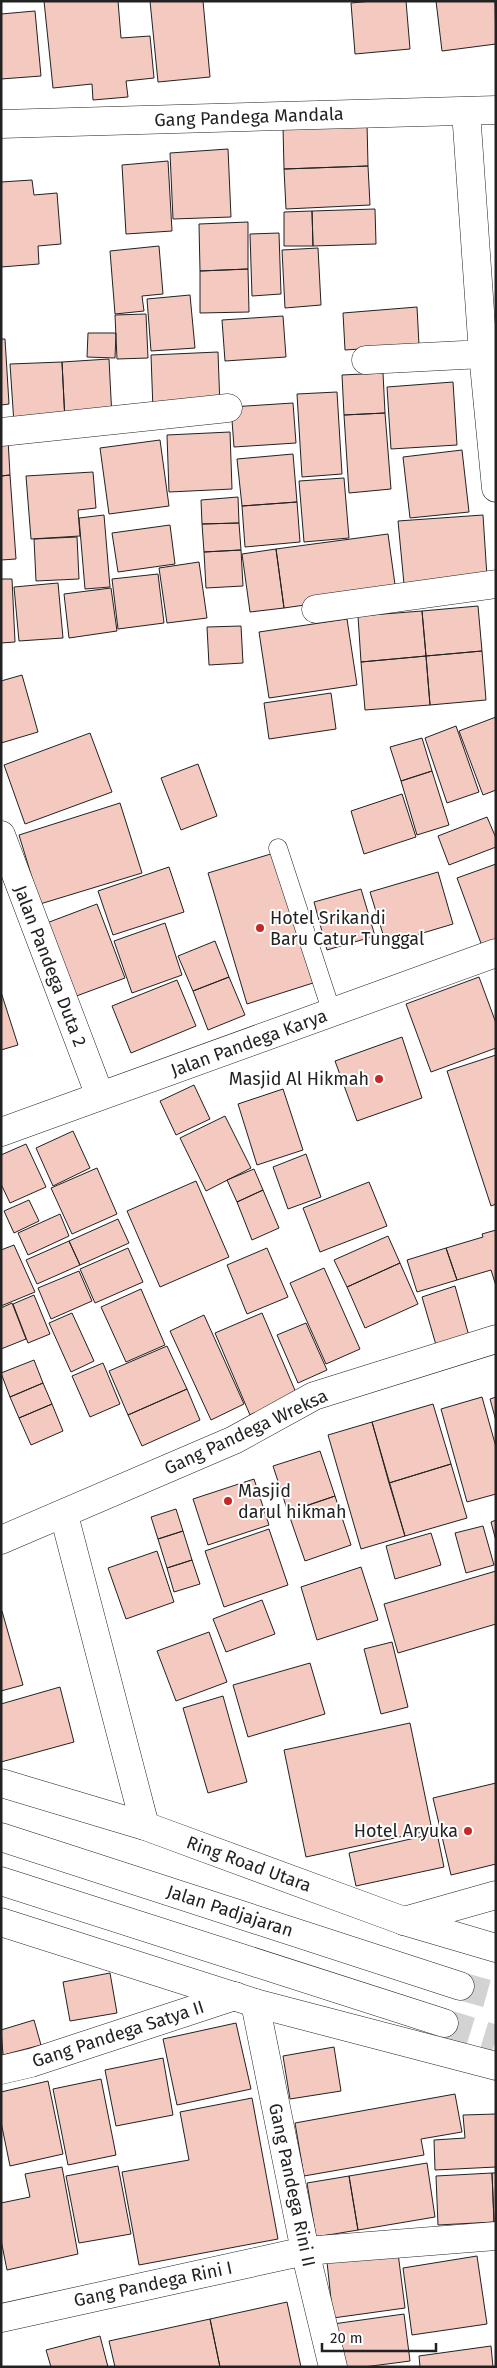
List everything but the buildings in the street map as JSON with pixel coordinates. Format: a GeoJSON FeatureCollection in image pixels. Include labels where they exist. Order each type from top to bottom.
{"type":"FeatureCollection","features":[{"type":"Feature","properties":{"kind":"main road","name":"Gang Pandega Mandala"},"geometry":{"type":"LineString","coordinates":[[1,124],[496,110]]}},
{"type":"Feature","properties":{"kind":"main road"},"geometry":{"type":"LineString","coordinates":[[466,111],[483,354],[496,488]]}},
{"type":"Feature","properties":{"kind":"main road"},"geometry":{"type":"LineString","coordinates":[[366,360],[483,354]]}},
{"type":"Feature","properties":{"kind":"main road"},"geometry":{"type":"LineString","coordinates":[[1,432],[228,408]]}},
{"type":"Feature","properties":{"kind":"main road"},"geometry":{"type":"LineString","coordinates":[[316,609],[496,584]]}},
{"type":"Feature","properties":{"kind":"main road","name":"Jalan Pandega Duta 2"},"geometry":{"type":"LineString","coordinates":[[1,835],[100,1096]]}},
{"type":"Feature","properties":{"kind":"main road","name":"Jalan Pandega Karya"},"geometry":{"type":"LineString","coordinates":[[1,1132],[496,953]]}},
{"type":"Feature","properties":{"kind":"main road","name":"Gang Pandega Wreksa"},"geometry":{"type":"LineString","coordinates":[[1,1540],[64,1515],[234,1440],[314,1396],[496,1339]]}},
{"type":"Feature","properties":{"kind":"main road"},"geometry":{"type":"LineString","coordinates":[[64,1515],[145,1826]]}},
{"type":"Feature","properties":{"kind":"main road","name":"Ring Road Utara"},"geometry":{"type":"LineString","coordinates":[[1,1783],[145,1826],[404,1921],[496,1948]]}},
{"type":"Feature","properties":{"kind":"main road","name":"Jalan Padjajaran"},"geometry":{"type":"LineString","coordinates":[[1,1837],[460,1986]]}},
{"type":"Feature","properties":{"kind":"main road"},"geometry":{"type":"LineString","coordinates":[[1,1881],[444,2023]]}},
{"type":"Feature","properties":{"kind":"main road"},"geometry":{"type":"LineString","coordinates":[[404,1921],[496,1895]]}},
{"type":"Feature","properties":{"kind":"main road"},"geometry":{"type":"LineString","coordinates":[[1,1922],[245,2000],[496,2066]]}},
{"type":"Feature","properties":{"kind":"main road","name":"Gang Pandega Satya II"},"geometry":{"type":"LineString","coordinates":[[1,2070],[245,2000]]}},
{"type":"Feature","properties":{"kind":"main road","name":"Gang Pandega Rini II"},"geometry":{"type":"LineString","coordinates":[[245,2000],[333,2367]]}},
{"type":"Feature","properties":{"kind":"main road","name":"Gang Pandega Rini I"},"geometry":{"type":"LineString","coordinates":[[1,2318],[305,2251],[496,2236]]}},
{"type":"Feature","properties":{"kind":"lane"},"geometry":{"type":"LineString","coordinates":[[278,848],[332,1012]]}},
{"type":"Feature","properties":{"kind":"tunnel"},"geometry":{"type":"LineString","coordinates":[[460,1986],[496,1996]]}},
{"type":"Feature","properties":{"kind":"tunnel"},"geometry":{"type":"LineString","coordinates":[[444,2023],[496,2039]]}},
{"type":"Feature","properties":{"kind":"place","name":"Hotel Srikandi Baru Catur Tunggal"},"geometry":{"type":"Point","coordinates":[260,928]}},
{"type":"Feature","properties":{"kind":"place","name":"Masjid Al Hikmah"},"geometry":{"type":"Point","coordinates":[379,1079]}},
{"type":"Feature","properties":{"kind":"place","name":"Masjid darul hikmah"},"geometry":{"type":"Point","coordinates":[228,1501]}},
{"type":"Feature","properties":{"kind":"place","name":"Hotel Aryuka"},"geometry":{"type":"Point","coordinates":[468,1831]}}]}
